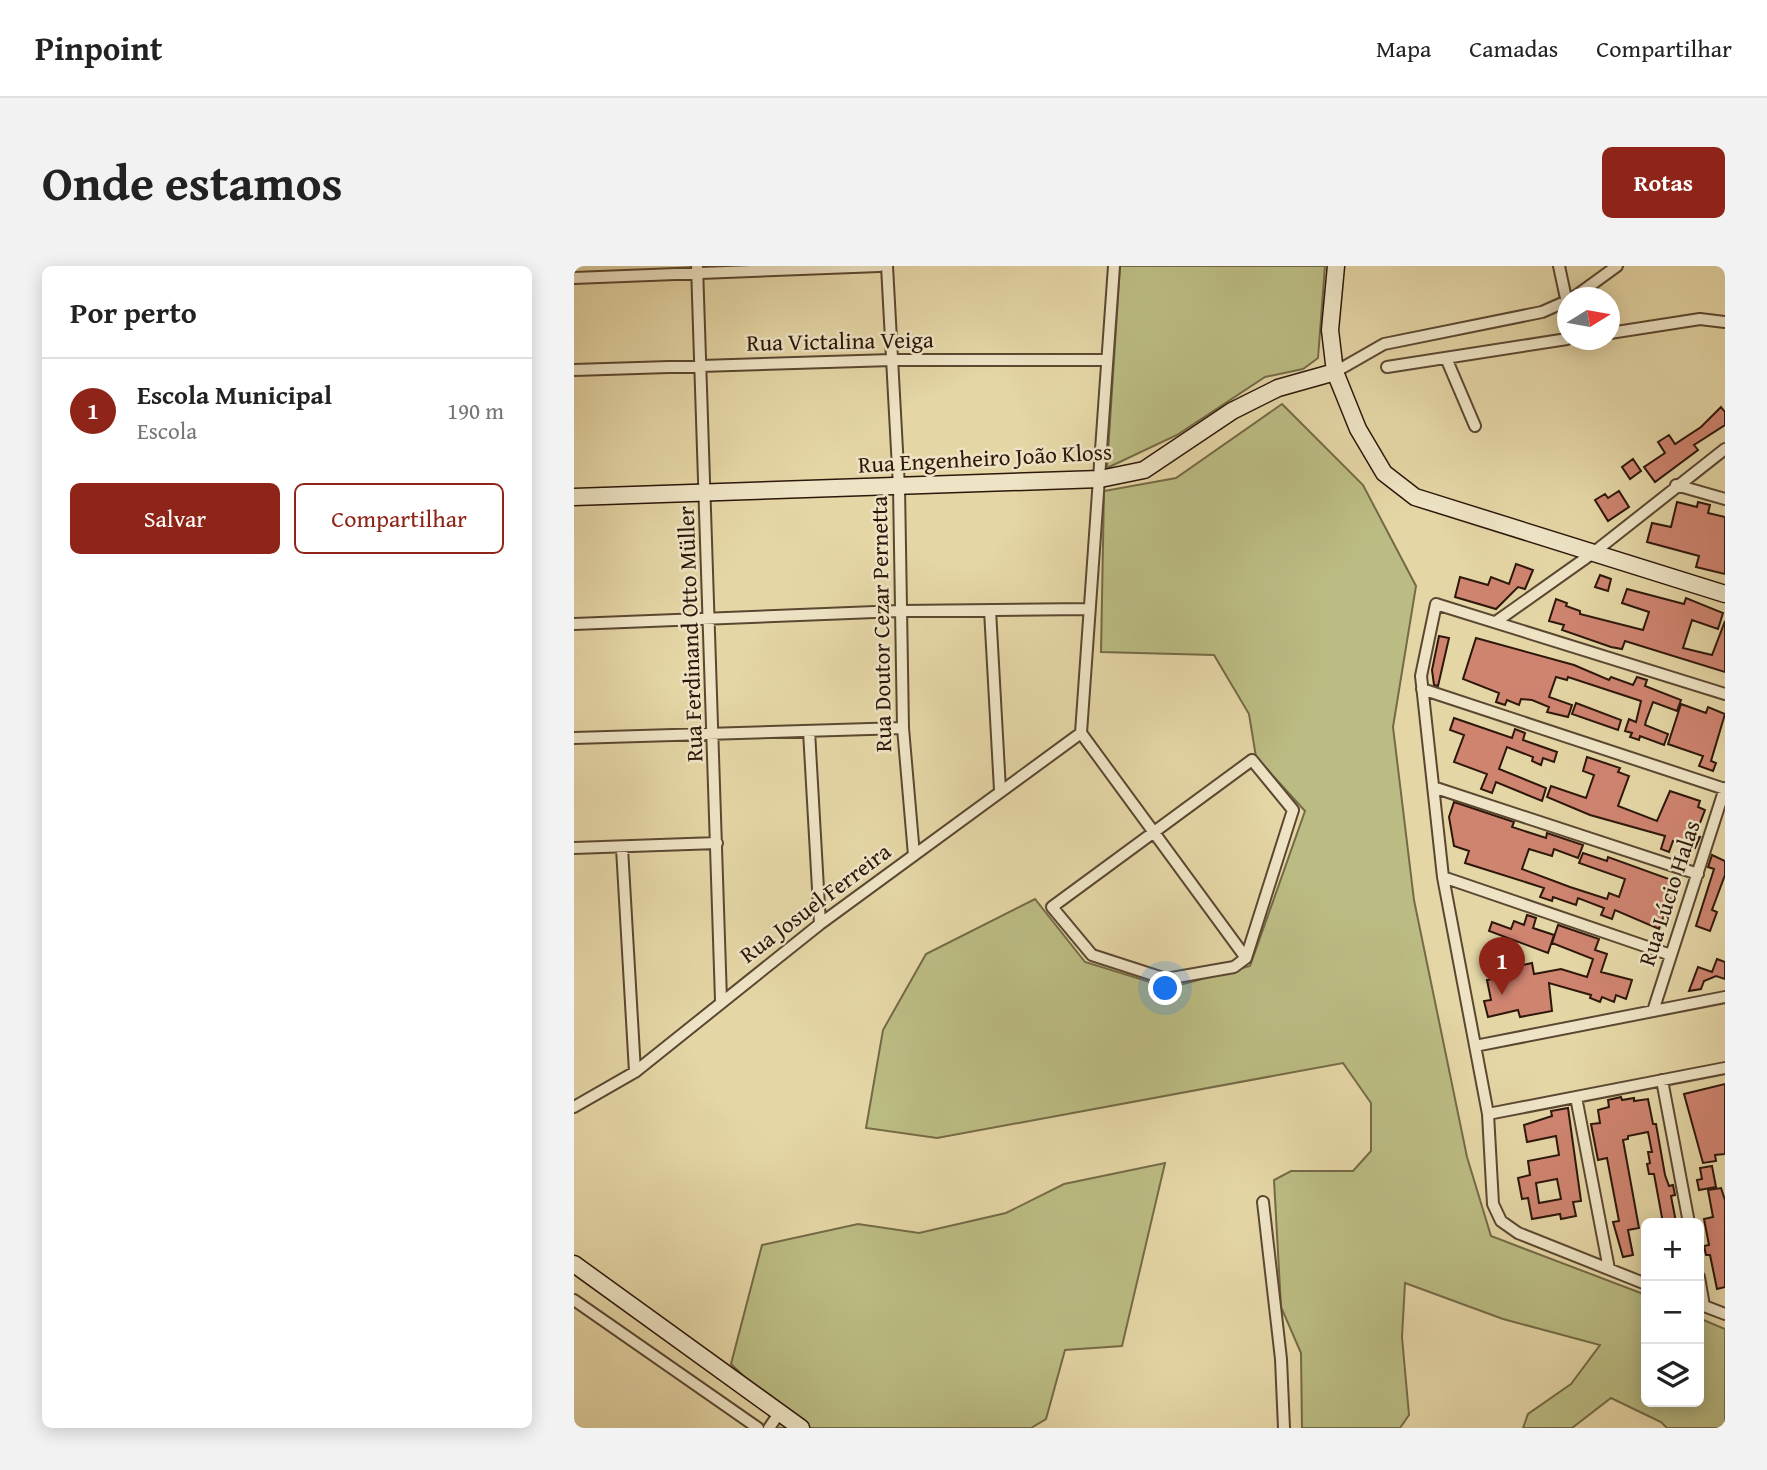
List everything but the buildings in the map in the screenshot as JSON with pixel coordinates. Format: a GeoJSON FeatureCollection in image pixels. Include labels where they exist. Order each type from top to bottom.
{"type":"FeatureCollection","features":[{"type":"Feature","properties":{"kind":"street"},"geometry":{"type":"LineString","coordinates":[[574,278],[697,270],[878,266]]}},
{"type":"Feature","properties":{"kind":"street","name":"Rua Doutor Cezar Pernetta"},"geometry":{"type":"LineString","coordinates":[[887,266],[899,487],[903,728],[914,855]]}},
{"type":"Feature","properties":{"kind":"street"},"geometry":{"type":"LineString","coordinates":[[1114,266],[1100,479],[1087,608],[1081,733],[1245,958]]}},
{"type":"Feature","properties":{"kind":"street"},"geometry":{"type":"LineString","coordinates":[[1336,266],[1330,330],[1335,372],[1358,429],[1384,473],[1415,497],[1725,594]]}},
{"type":"Feature","properties":{"kind":"street"},"geometry":{"type":"LineString","coordinates":[[1559,266],[1564,287]]}},
{"type":"Feature","properties":{"kind":"street"},"geometry":{"type":"LineString","coordinates":[[1588,287],[1617,266]]}},
{"type":"Feature","properties":{"kind":"street","name":"Rua Ferdinand Otto Müller"},"geometry":{"type":"LineString","coordinates":[[697,270],[718,843],[721,1000]]}},
{"type":"Feature","properties":{"kind":"street","name":"Rua Engenheiro João Kloss"},"geometry":{"type":"LineString","coordinates":[[574,497],[1100,479],[1144,470],[1255,400],[1278,388],[1335,372],[1384,344],[1542,313],[1557,306]]}},
{"type":"Feature","properties":{"kind":"street"},"geometry":{"type":"LineString","coordinates":[[1620,331],[1700,319],[1725,322]]}},
{"type":"Feature","properties":{"kind":"street"},"geometry":{"type":"LineString","coordinates":[[1387,367],[1557,341]]}},
{"type":"Feature","properties":{"kind":"street"},"geometry":{"type":"LineString","coordinates":[[1446,358],[1475,426]]}},
{"type":"Feature","properties":{"kind":"street","name":"Rua Victalina Veiga"},"geometry":{"type":"LineString","coordinates":[[574,370],[892,360],[1106,360]]}},
{"type":"Feature","properties":{"kind":"street"},"geometry":{"type":"LineString","coordinates":[[1497,621],[1592,553],[1725,449]]}},
{"type":"Feature","properties":{"kind":"street"},"geometry":{"type":"LineString","coordinates":[[1676,485],[1725,499]]}},
{"type":"Feature","properties":{"kind":"street"},"geometry":{"type":"LineString","coordinates":[[1641,1281],[1518,1233],[1501,1221],[1493,1204],[1488,1114],[1443,877],[1421,676],[1436,604],[1725,694]]}},
{"type":"Feature","properties":{"kind":"street"},"geometry":{"type":"LineString","coordinates":[[574,624],[900,611],[1087,608]]}},
{"type":"Feature","properties":{"kind":"street"},"geometry":{"type":"LineString","coordinates":[[990,610],[1000,790]]}},
{"type":"Feature","properties":{"kind":"street"},"geometry":{"type":"LineString","coordinates":[[1422,689],[1725,789]]}},
{"type":"Feature","properties":{"kind":"street"},"geometry":{"type":"LineString","coordinates":[[574,738],[903,728]]}},
{"type":"Feature","properties":{"kind":"street"},"geometry":{"type":"LineString","coordinates":[[809,731],[820,924]]}},
{"type":"Feature","properties":{"kind":"street","name":"Rua Josuel Ferreira"},"geometry":{"type":"LineString","coordinates":[[574,1107],[635,1072],[721,1000],[820,924],[1081,733]]}},
{"type":"Feature","properties":{"kind":"street"},"geometry":{"type":"LineString","coordinates":[[1252,760],[1293,810],[1245,958],[1234,967],[1166,979],[1092,955],[1052,907],[1153,833],[1252,760]]}},
{"type":"Feature","properties":{"kind":"street"},"geometry":{"type":"LineString","coordinates":[[1433,787],[1698,873]]}},
{"type":"Feature","properties":{"kind":"street","name":"Rua Lúcio Halas"},"geometry":{"type":"LineString","coordinates":[[1653,1011],[1725,789]]}},
{"type":"Feature","properties":{"kind":"street"},"geometry":{"type":"LineString","coordinates":[[574,849],[718,843]]}},
{"type":"Feature","properties":{"kind":"street"},"geometry":{"type":"LineString","coordinates":[[622,848],[635,1072]]}},
{"type":"Feature","properties":{"kind":"street"},"geometry":{"type":"LineString","coordinates":[[1443,877],[1671,955]]}},
{"type":"Feature","properties":{"kind":"street"},"geometry":{"type":"LineString","coordinates":[[1475,1046],[1725,997]]}},
{"type":"Feature","properties":{"kind":"street"},"geometry":{"type":"LineString","coordinates":[[1488,1114],[1725,1069]]}},
{"type":"Feature","properties":{"kind":"street"},"geometry":{"type":"LineString","coordinates":[[1662,1080],[1688,1218]]}},
{"type":"Feature","properties":{"kind":"street"},"geometry":{"type":"LineString","coordinates":[[1576,1097],[1609,1269]]}},
{"type":"Feature","properties":{"kind":"street"},"geometry":{"type":"LineString","coordinates":[[1263,1202],[1281,1359],[1284,1428]]}},
{"type":"Feature","properties":{"kind":"street"},"geometry":{"type":"LineString","coordinates":[[574,1264],[801,1428]]}},
{"type":"Feature","properties":{"kind":"street"},"geometry":{"type":"LineString","coordinates":[[574,1300],[758,1428]]}},
{"type":"Feature","properties":{"kind":"street"},"geometry":{"type":"LineString","coordinates":[[1704,1306],[1725,1314]]}},
{"type":"Feature","properties":{"kind":"street"},"geometry":{"type":"LineString","coordinates":[[769,1428],[780,1412]]}},
{"type":"Feature","properties":{"kind":"green space"},"geometry":{"type":"Polygon","coordinates":[[[1120,266],[1325,266],[1318,358],[1303,369],[1265,377],[1177,435],[1107,468],[1120,266]]]}},
{"type":"Feature","properties":{"kind":"green space"},"geometry":{"type":"Polygon","coordinates":[[[1282,404],[1363,485],[1416,586],[1393,727],[1414,900],[1467,1157],[1491,1236],[1641,1293],[1641,1407],[1704,1407],[1704,1320],[1725,1329],[1725,1428],[1667,1428],[1661,1422],[1611,1398],[1572,1428],[1523,1428],[1528,1414],[1571,1384],[1600,1345],[1503,1319],[1405,1283],[1402,1337],[1409,1415],[1400,1428],[1302,1428],[1301,1353],[1281,1307],[1274,1180],[1291,1171],[1353,1171],[1371,1151],[1371,1103],[1343,1063],[937,1138],[866,1128],[883,1030],[926,954],[1035,899],[1085,962],[1169,988],[1250,966],[1305,811],[1256,757],[1249,714],[1214,655],[1101,652],[1104,491],[1176,478],[1282,404]]]}},
{"type":"Feature","properties":{"kind":"green space"},"geometry":{"type":"Polygon","coordinates":[[[1165,1163],[1122,1346],[1065,1350],[1046,1419],[1031,1428],[775,1428],[784,1415],[731,1364],[762,1245],[858,1224],[919,1233],[1006,1213],[1064,1184],[1165,1163]]]}},
{"type":"Feature","properties":{"kind":"place","name":"Escola Municipal"},"geometry":{"type":"Point","coordinates":[1502,995]}}]}
